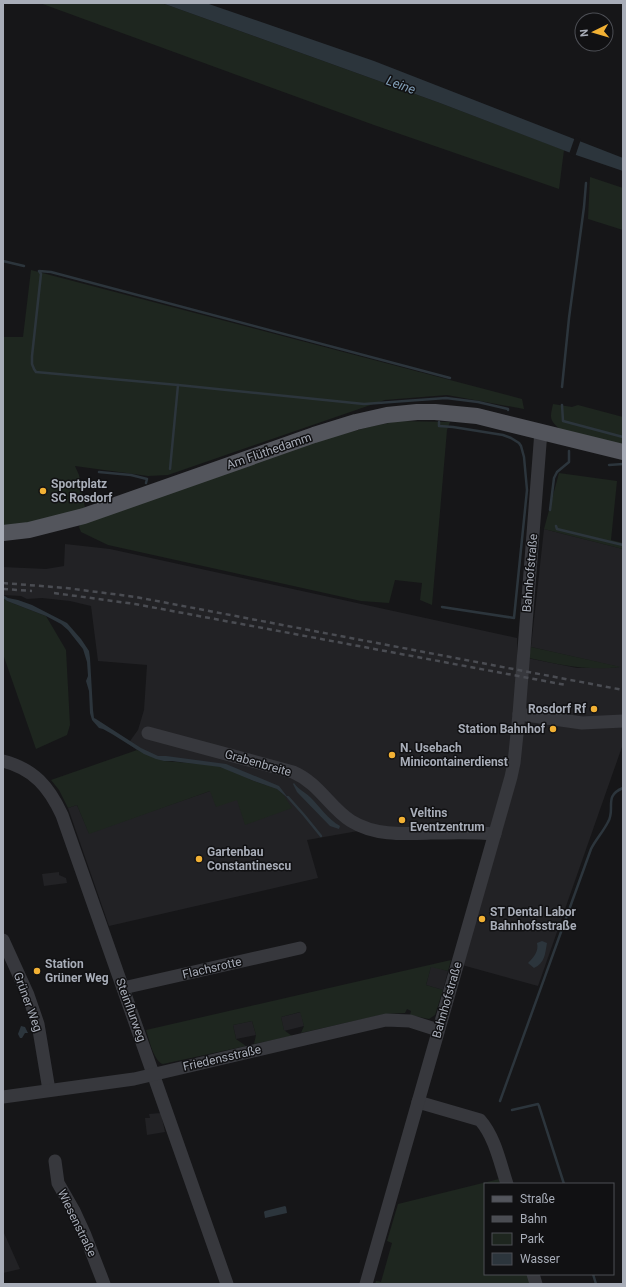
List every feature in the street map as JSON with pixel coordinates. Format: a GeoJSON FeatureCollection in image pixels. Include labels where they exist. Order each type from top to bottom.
{"type":"FeatureCollection","features":[{"type":"Feature","properties":{"kind":"main road","name":"Am Flüthedamm"},"geometry":{"type":"LineString","coordinates":[[3,533],[30,530],[84,516],[314,435],[356,422],[387,415],[417,412],[456,413],[494,419],[623,452]]}},
{"type":"Feature","properties":{"kind":"street","name":"Bahnhofstraße"},"geometry":{"type":"LineString","coordinates":[[366,1284],[514,763],[541,431]]}},
{"type":"Feature","properties":{"kind":"street"},"geometry":{"type":"LineString","coordinates":[[519,714],[582,723],[623,721]]}},
{"type":"Feature","properties":{"kind":"street","name":"Grabenbreite"},"geometry":{"type":"LineString","coordinates":[[148,733],[293,772],[316,787],[344,816],[364,828],[379,832],[409,834],[495,834]]}},
{"type":"Feature","properties":{"kind":"street","name":"Steinflurweg"},"geometry":{"type":"LineString","coordinates":[[3,761],[19,767],[38,779],[51,794],[57,804],[68,831],[227,1284]]}},
{"type":"Feature","properties":{"kind":"street","name":"Grüner Weg"},"geometry":{"type":"LineString","coordinates":[[3,940],[28,995],[38,1024],[49,1090]]}},
{"type":"Feature","properties":{"kind":"street","name":"Flachsrotte"},"geometry":{"type":"LineString","coordinates":[[123,988],[300,948]]}},
{"type":"Feature","properties":{"kind":"street","name":"Friedensstraße"},"geometry":{"type":"LineString","coordinates":[[3,1097],[134,1079],[386,1020],[410,1021],[438,1030]]}},
{"type":"Feature","properties":{"kind":"street"},"geometry":{"type":"LineString","coordinates":[[418,1102],[480,1120],[485,1126],[494,1146],[507,1183]]}},
{"type":"Feature","properties":{"kind":"street","name":"Wiesenstraße"},"geometry":{"type":"LineString","coordinates":[[55,1161],[58,1183],[82,1229],[104,1284]]}},
{"type":"Feature","properties":{"kind":"shaded area"},"geometry":{"type":"Polygon","coordinates":[[[544,529],[623,549],[623,744],[538,986],[462,965],[499,833],[358,831],[307,840],[318,878],[109,926],[68,808],[77,805],[89,833],[210,791],[267,785],[220,767],[164,761],[137,750],[127,743],[138,730],[144,710],[147,665],[98,661],[91,606],[70,601],[42,598],[27,599],[21,596],[3,595],[3,567],[46,569],[64,566],[65,544],[110,549],[517,638],[517,656],[577,668],[619,667],[531,647],[544,529]]]}},
{"type":"Feature","properties":{"kind":"shaded area"},"geometry":{"type":"Polygon","coordinates":[[[59,872],[59,875],[66,878],[67,883],[44,886],[42,874],[59,872]]]}},
{"type":"Feature","properties":{"kind":"shaded area"},"geometry":{"type":"Polygon","coordinates":[[[431,966],[448,971],[443,990],[426,985],[431,966]]]}},
{"type":"Feature","properties":{"kind":"shaded area"},"geometry":{"type":"Polygon","coordinates":[[[301,1012],[304,1026],[284,1031],[281,1017],[301,1012]]]}},
{"type":"Feature","properties":{"kind":"shaded area"},"geometry":{"type":"Polygon","coordinates":[[[252,1021],[256,1035],[236,1039],[233,1025],[252,1021]]]}},
{"type":"Feature","properties":{"kind":"shaded area"},"geometry":{"type":"Polygon","coordinates":[[[161,1113],[165,1132],[147,1135],[145,1118],[150,1118],[149,1114],[161,1113]]]}},
{"type":"Feature","properties":{"kind":"shaded area"},"geometry":{"type":"Polygon","coordinates":[[[3,1233],[20,1269],[3,1273],[3,1233]]]}},
{"type":"Feature","properties":{"kind":"green space"},"geometry":{"type":"Polygon","coordinates":[[[40,3],[162,3],[440,103],[564,150],[559,189],[374,125],[40,3]]]}},
{"type":"Feature","properties":{"kind":"green space"},"geometry":{"type":"Polygon","coordinates":[[[590,177],[623,188],[623,230],[588,219],[590,177]]]}},
{"type":"Feature","properties":{"kind":"green space"},"geometry":{"type":"Polygon","coordinates":[[[31,270],[522,399],[524,409],[447,395],[385,400],[168,475],[148,476],[75,466],[79,475],[85,508],[36,522],[3,526],[3,337],[23,337],[31,270]]]}},
{"type":"Feature","properties":{"kind":"green space"},"geometry":{"type":"Polygon","coordinates":[[[553,404],[572,407],[578,405],[623,417],[623,447],[561,430],[554,424],[551,418],[553,404]]]}},
{"type":"Feature","properties":{"kind":"green space"},"geometry":{"type":"Polygon","coordinates":[[[398,421],[450,422],[447,430],[432,605],[420,600],[422,583],[395,580],[389,603],[361,601],[108,545],[81,532],[79,527],[81,523],[325,439],[398,421]]]}},
{"type":"Feature","properties":{"kind":"green space"},"geometry":{"type":"Polygon","coordinates":[[[559,473],[617,481],[611,540],[623,543],[623,549],[544,529],[559,473]]]}},
{"type":"Feature","properties":{"kind":"green space"},"geometry":{"type":"Polygon","coordinates":[[[3,598],[7,601],[46,616],[66,650],[70,725],[67,735],[36,749],[3,654],[3,598]]]}},
{"type":"Feature","properties":{"kind":"green space"},"geometry":{"type":"Polygon","coordinates":[[[531,647],[621,667],[586,668],[529,658],[531,647]]]}},
{"type":"Feature","properties":{"kind":"green space"},"geometry":{"type":"Polygon","coordinates":[[[137,750],[164,761],[213,765],[227,769],[277,789],[283,794],[292,808],[245,825],[237,800],[216,807],[210,791],[89,834],[77,805],[68,808],[59,790],[51,780],[137,750]]]}},
{"type":"Feature","properties":{"kind":"green space"},"geometry":{"type":"Polygon","coordinates":[[[451,960],[448,971],[431,967],[426,985],[443,990],[435,1015],[429,1019],[410,1015],[411,1011],[407,1009],[405,1013],[385,1014],[301,1033],[304,1026],[300,1012],[281,1017],[284,1030],[292,1036],[254,1044],[256,1035],[252,1021],[233,1025],[236,1039],[246,1046],[163,1064],[154,1055],[146,1030],[451,960]]]}},
{"type":"Feature","properties":{"kind":"green space"},"geometry":{"type":"Polygon","coordinates":[[[499,1179],[500,1183],[484,1183],[484,1275],[528,1275],[531,1284],[375,1284],[376,1281],[381,1282],[392,1243],[387,1241],[398,1204],[499,1179]]]}},
{"type":"Feature","properties":{"kind":"water","name":"Leine"},"geometry":{"type":"Polygon","coordinates":[[[162,3],[206,3],[374,61],[623,158],[623,171],[576,155],[440,103],[162,3]]]}},
{"type":"Feature","properties":{"kind":"water"},"geometry":{"type":"Polygon","coordinates":[[[3,595],[8,598],[32,605],[67,623],[81,639],[89,651],[94,718],[141,748],[158,756],[226,764],[279,786],[289,799],[277,789],[220,767],[156,759],[144,754],[112,734],[99,728],[92,720],[90,713],[89,691],[86,681],[88,676],[87,662],[83,649],[68,630],[61,624],[46,616],[7,601],[3,598],[3,595]]]}},
{"type":"Feature","properties":{"kind":"water"},"geometry":{"type":"Polygon","coordinates":[[[294,783],[340,826],[339,829],[330,826],[297,792],[293,784],[294,783]]]}},
{"type":"Feature","properties":{"kind":"water"},"geometry":{"type":"Polygon","coordinates":[[[542,941],[547,943],[545,954],[540,964],[534,968],[528,963],[536,954],[537,943],[542,941]]]}},
{"type":"Feature","properties":{"kind":"water"},"geometry":{"type":"Polygon","coordinates":[[[21,1026],[25,1027],[28,1033],[25,1033],[22,1038],[20,1038],[18,1034],[21,1026]]]}},
{"type":"Feature","properties":{"kind":"water"},"geometry":{"type":"Polygon","coordinates":[[[285,1206],[287,1213],[265,1218],[265,1211],[285,1206]]]}},
{"type":"Feature","properties":{"kind":"pier"},"geometry":{"type":"Polygon","coordinates":[[[575,137],[581,139],[575,157],[569,154],[575,137]]]}},
{"type":"Feature","properties":{"kind":"waterway"},"geometry":{"type":"LineString","coordinates":[[562,387],[586,183]]}},
{"type":"Feature","properties":{"kind":"waterway"},"geometry":{"type":"LineString","coordinates":[[3,261],[24,266]]}},
{"type":"Feature","properties":{"kind":"waterway"},"geometry":{"type":"LineString","coordinates":[[170,469],[178,385],[36,372],[34,369],[32,364],[32,356],[41,274],[39,271],[51,272],[450,378]]}},
{"type":"Feature","properties":{"kind":"waterway"},"geometry":{"type":"LineString","coordinates":[[178,385],[364,404],[446,398],[478,402],[508,410]]}},
{"type":"Feature","properties":{"kind":"waterway"},"geometry":{"type":"LineString","coordinates":[[562,405],[563,421],[623,437]]}},
{"type":"Feature","properties":{"kind":"waterway"},"geometry":{"type":"LineString","coordinates":[[439,422],[439,426],[503,435],[519,443],[524,457],[527,490],[514,618],[442,607]]}},
{"type":"Feature","properties":{"kind":"waterway"},"geometry":{"type":"LineString","coordinates":[[550,510],[554,478],[557,472],[569,462],[569,451]]}},
{"type":"Feature","properties":{"kind":"waterway"},"geometry":{"type":"LineString","coordinates":[[609,465],[623,464]]}},
{"type":"Feature","properties":{"kind":"waterway"},"geometry":{"type":"LineString","coordinates":[[99,472],[131,475],[147,479],[146,483]]}},
{"type":"Feature","properties":{"kind":"waterway"},"geometry":{"type":"LineString","coordinates":[[556,526],[557,529],[623,545]]}},
{"type":"Feature","properties":{"kind":"waterway"},"geometry":{"type":"LineString","coordinates":[[500,1101],[591,849],[610,817],[613,795],[623,788]]}},
{"type":"Feature","properties":{"kind":"waterway"},"geometry":{"type":"LineString","coordinates":[[288,797],[321,836]]}},
{"type":"Feature","properties":{"kind":"waterway"},"geometry":{"type":"LineString","coordinates":[[512,1110],[538,1104],[564,1183]]}},
{"type":"Feature","properties":{"kind":"waterway"},"geometry":{"type":"LineString","coordinates":[[593,1275],[596,1284]]}},
{"type":"Feature","properties":{"kind":"railway"},"geometry":{"type":"LineString","coordinates":[[3,583],[66,588],[136,597],[623,690]]}},
{"type":"Feature","properties":{"kind":"railway"},"geometry":{"type":"LineString","coordinates":[[3,589],[32,591]]}},
{"type":"Feature","properties":{"kind":"railway"},"geometry":{"type":"LineString","coordinates":[[54,593],[135,604],[566,685]]}},
{"type":"Feature","properties":{"kind":"place","name":"Sportplatz SC Rosdorf"},"geometry":{"type":"Point","coordinates":[43,491]}},
{"type":"Feature","properties":{"kind":"place","name":"Rosdorf Rf"},"geometry":{"type":"Point","coordinates":[594,709]}},
{"type":"Feature","properties":{"kind":"place","name":"Station Bahnhof"},"geometry":{"type":"Point","coordinates":[553,729]}},
{"type":"Feature","properties":{"kind":"place","name":"N. Usebach Minicontainerdienst"},"geometry":{"type":"Point","coordinates":[392,755]}},
{"type":"Feature","properties":{"kind":"place","name":"Veltins Eventzentrum"},"geometry":{"type":"Point","coordinates":[402,820]}},
{"type":"Feature","properties":{"kind":"place","name":"Gartenbau Constantinescu"},"geometry":{"type":"Point","coordinates":[199,859]}},
{"type":"Feature","properties":{"kind":"place","name":"ST Dental Labor Bahnhofsstraße"},"geometry":{"type":"Point","coordinates":[482,919]}},
{"type":"Feature","properties":{"kind":"place","name":"Station Grüner Weg"},"geometry":{"type":"Point","coordinates":[37,971]}}]}
